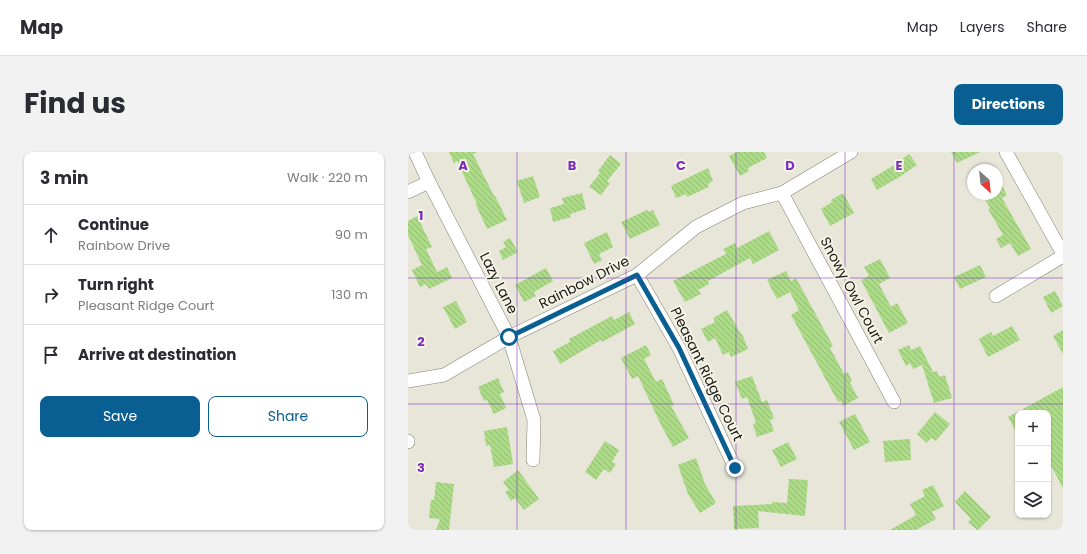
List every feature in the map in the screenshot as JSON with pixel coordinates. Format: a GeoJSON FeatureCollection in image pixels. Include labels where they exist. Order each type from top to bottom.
{"type":"FeatureCollection","features":[{"type":"Feature","properties":{"kind":"street","name":"Lazy Lane"},"geometry":{"type":"LineString","coordinates":[[415,152],[509,337],[534,420],[533,460]]}},
{"type":"Feature","properties":{"kind":"street","name":"Rainbow Drive"},"geometry":{"type":"LineString","coordinates":[[408,382],[444,375],[509,337],[637,275],[696,227],[743,203],[782,193],[851,152]]}},
{"type":"Feature","properties":{"kind":"street"},"geometry":{"type":"LineString","coordinates":[[996,296],[1063,255],[1006,152]]}},
{"type":"Feature","properties":{"kind":"street"},"geometry":{"type":"LineString","coordinates":[[408,192],[429,182]]}},
{"type":"Feature","properties":{"kind":"street","name":"Snowy Owl Court"},"geometry":{"type":"LineString","coordinates":[[782,193],[894,402]]}},
{"type":"Feature","properties":{"kind":"street","name":"Pleasant Ridge Court"},"geometry":{"type":"LineString","coordinates":[[637,275],[679,348],[735,468]]}},
{"type":"Feature","properties":{"kind":"building"},"geometry":{"type":"Polygon","coordinates":[[[449,152],[477,152],[473,154],[507,220],[487,229],[457,161],[454,163],[449,152]]]}},
{"type":"Feature","properties":{"kind":"building"},"geometry":{"type":"Polygon","coordinates":[[[737,152],[764,152],[767,158],[748,168],[749,171],[740,176],[729,156],[737,152]]]}},
{"type":"Feature","properties":{"kind":"building"},"geometry":{"type":"Polygon","coordinates":[[[951,152],[980,152],[957,163],[951,152]]]}},
{"type":"Feature","properties":{"kind":"building"},"geometry":{"type":"Polygon","coordinates":[[[909,154],[917,165],[877,190],[871,179],[909,154]]]}},
{"type":"Feature","properties":{"kind":"building"},"geometry":{"type":"Polygon","coordinates":[[[610,155],[621,164],[607,181],[610,183],[601,195],[589,187],[600,173],[598,171],[610,155]]]}},
{"type":"Feature","properties":{"kind":"building"},"geometry":{"type":"Polygon","coordinates":[[[708,168],[713,181],[708,184],[709,187],[687,197],[686,194],[676,198],[671,186],[708,168]]]}},
{"type":"Feature","properties":{"kind":"building"},"geometry":{"type":"Polygon","coordinates":[[[533,176],[540,197],[524,203],[517,181],[533,176]]]}},
{"type":"Feature","properties":{"kind":"building"},"geometry":{"type":"Polygon","coordinates":[[[1003,187],[1007,195],[1003,197],[1003,187]]]}},
{"type":"Feature","properties":{"kind":"building"},"geometry":{"type":"Polygon","coordinates":[[[582,193],[586,209],[570,214],[571,217],[553,222],[550,208],[564,204],[562,198],[582,193]]]}},
{"type":"Feature","properties":{"kind":"building"},"geometry":{"type":"Polygon","coordinates":[[[843,193],[854,213],[830,226],[821,209],[832,202],[831,200],[843,193]]]}},
{"type":"Feature","properties":{"kind":"building"},"geometry":{"type":"Polygon","coordinates":[[[985,200],[1003,200],[1031,249],[1018,256],[1010,243],[1001,248],[996,239],[1003,235],[988,209],[990,208],[985,200]]]}},
{"type":"Feature","properties":{"kind":"building"},"geometry":{"type":"Polygon","coordinates":[[[647,210],[648,212],[653,210],[660,225],[630,239],[621,222],[647,210]]]}},
{"type":"Feature","properties":{"kind":"building"},"geometry":{"type":"Polygon","coordinates":[[[417,216],[432,247],[426,249],[437,272],[447,267],[452,278],[429,289],[426,284],[420,287],[412,270],[422,265],[408,235],[408,221],[417,216]]]}},
{"type":"Feature","properties":{"kind":"building"},"geometry":{"type":"Polygon","coordinates":[[[769,231],[779,250],[753,264],[750,258],[708,281],[709,284],[698,290],[701,294],[685,302],[673,281],[726,254],[723,249],[735,243],[737,248],[769,231]]]}},
{"type":"Feature","properties":{"kind":"building"},"geometry":{"type":"Polygon","coordinates":[[[607,232],[613,247],[599,254],[602,260],[594,264],[584,243],[607,232]]]}},
{"type":"Feature","properties":{"kind":"building"},"geometry":{"type":"Polygon","coordinates":[[[510,238],[518,252],[503,260],[499,251],[506,247],[503,242],[510,238]]]}},
{"type":"Feature","properties":{"kind":"building"},"geometry":{"type":"Polygon","coordinates":[[[880,259],[890,278],[879,284],[891,307],[897,303],[908,323],[889,333],[861,280],[869,276],[864,267],[880,259]]]}},
{"type":"Feature","properties":{"kind":"building"},"geometry":{"type":"Polygon","coordinates":[[[980,265],[986,277],[960,289],[954,277],[980,265]]]}},
{"type":"Feature","properties":{"kind":"building"},"geometry":{"type":"Polygon","coordinates":[[[546,268],[553,281],[534,292],[536,296],[524,302],[515,285],[546,268]]]}},
{"type":"Feature","properties":{"kind":"building"},"geometry":{"type":"Polygon","coordinates":[[[786,271],[791,281],[796,278],[833,346],[830,348],[844,374],[848,372],[852,381],[850,383],[858,398],[843,406],[841,401],[838,402],[791,315],[799,310],[790,292],[777,299],[767,280],[786,271]]]}},
{"type":"Feature","properties":{"kind":"building"},"geometry":{"type":"Polygon","coordinates":[[[1055,291],[1063,306],[1051,313],[1043,297],[1055,291]]]}},
{"type":"Feature","properties":{"kind":"building"},"geometry":{"type":"Polygon","coordinates":[[[456,301],[467,322],[455,329],[443,307],[456,301]]]}},
{"type":"Feature","properties":{"kind":"building"},"geometry":{"type":"Polygon","coordinates":[[[727,310],[742,334],[748,349],[731,357],[729,352],[723,355],[715,338],[708,342],[701,329],[715,322],[713,318],[727,310]]]}},
{"type":"Feature","properties":{"kind":"building"},"geometry":{"type":"Polygon","coordinates":[[[629,312],[635,324],[602,342],[601,340],[560,364],[553,351],[570,342],[569,339],[612,316],[614,320],[629,312]]]}},
{"type":"Feature","properties":{"kind":"building"},"geometry":{"type":"Polygon","coordinates":[[[1012,326],[1020,340],[988,357],[979,339],[991,332],[993,336],[1012,326]]]}},
{"type":"Feature","properties":{"kind":"building"},"geometry":{"type":"Polygon","coordinates":[[[1063,330],[1063,354],[1053,336],[1063,330]]]}},
{"type":"Feature","properties":{"kind":"building"},"geometry":{"type":"Polygon","coordinates":[[[646,345],[651,355],[644,359],[656,382],[662,379],[674,405],[671,406],[689,438],[673,447],[638,376],[632,379],[621,358],[646,345]]]}},
{"type":"Feature","properties":{"kind":"building"},"geometry":{"type":"Polygon","coordinates":[[[909,345],[911,350],[920,346],[933,372],[937,371],[939,377],[945,375],[952,398],[934,403],[922,365],[913,369],[910,363],[906,366],[898,350],[909,345]]]}},
{"type":"Feature","properties":{"kind":"building"},"geometry":{"type":"Polygon","coordinates":[[[752,376],[762,402],[767,400],[774,418],[770,420],[774,431],[757,437],[753,424],[756,423],[747,397],[742,399],[735,382],[752,376]]]}},
{"type":"Feature","properties":{"kind":"building"},"geometry":{"type":"Polygon","coordinates":[[[498,378],[504,392],[500,394],[506,408],[494,414],[487,400],[484,401],[478,387],[498,378]]]}},
{"type":"Feature","properties":{"kind":"building"},"geometry":{"type":"Polygon","coordinates":[[[1063,387],[1063,488],[1051,466],[1051,410],[1021,410],[1063,387]]]}},
{"type":"Feature","properties":{"kind":"building"},"geometry":{"type":"Polygon","coordinates":[[[935,412],[950,424],[936,441],[931,438],[927,443],[917,434],[935,412]]]}},
{"type":"Feature","properties":{"kind":"building"},"geometry":{"type":"Polygon","coordinates":[[[1015,413],[1015,430],[1008,417],[1015,413]]]}},
{"type":"Feature","properties":{"kind":"building"},"geometry":{"type":"Polygon","coordinates":[[[855,414],[870,442],[854,450],[839,422],[855,414]]]}},
{"type":"Feature","properties":{"kind":"building"},"geometry":{"type":"Polygon","coordinates":[[[507,427],[513,464],[494,467],[490,445],[486,446],[484,431],[507,427]]]}},
{"type":"Feature","properties":{"kind":"building"},"geometry":{"type":"Polygon","coordinates":[[[910,439],[911,460],[885,462],[883,441],[910,439]]]}},
{"type":"Feature","properties":{"kind":"building"},"geometry":{"type":"Polygon","coordinates":[[[605,441],[619,450],[612,462],[616,464],[610,473],[604,469],[596,480],[585,472],[605,441]]]}},
{"type":"Feature","properties":{"kind":"building"},"geometry":{"type":"Polygon","coordinates":[[[788,442],[797,459],[781,467],[772,450],[788,442]]]}},
{"type":"Feature","properties":{"kind":"building"},"geometry":{"type":"Polygon","coordinates":[[[696,458],[705,484],[716,503],[700,513],[688,494],[678,465],[696,458]]]}},
{"type":"Feature","properties":{"kind":"building"},"geometry":{"type":"Polygon","coordinates":[[[518,470],[539,499],[524,510],[515,498],[511,501],[505,492],[509,490],[503,482],[518,470]]]}},
{"type":"Feature","properties":{"kind":"building"},"geometry":{"type":"Polygon","coordinates":[[[789,479],[808,480],[805,516],[758,511],[759,528],[734,529],[733,506],[772,504],[772,502],[787,503],[789,479]]]}},
{"type":"Feature","properties":{"kind":"building"},"geometry":{"type":"Polygon","coordinates":[[[436,482],[454,484],[449,530],[436,530],[440,519],[429,518],[431,500],[434,500],[436,482]]]}},
{"type":"Feature","properties":{"kind":"building"},"geometry":{"type":"Polygon","coordinates":[[[933,485],[944,506],[932,512],[936,519],[916,530],[890,530],[916,515],[910,504],[925,496],[922,490],[933,485]]]}},
{"type":"Feature","properties":{"kind":"building"},"geometry":{"type":"Polygon","coordinates":[[[965,491],[991,517],[978,530],[968,522],[971,519],[955,502],[965,491]]]}},
{"type":"Feature","properties":{"kind":"route"},"geometry":{"type":"LineString","coordinates":[[509,337],[637,275],[679,348],[735,468]]}}]}
